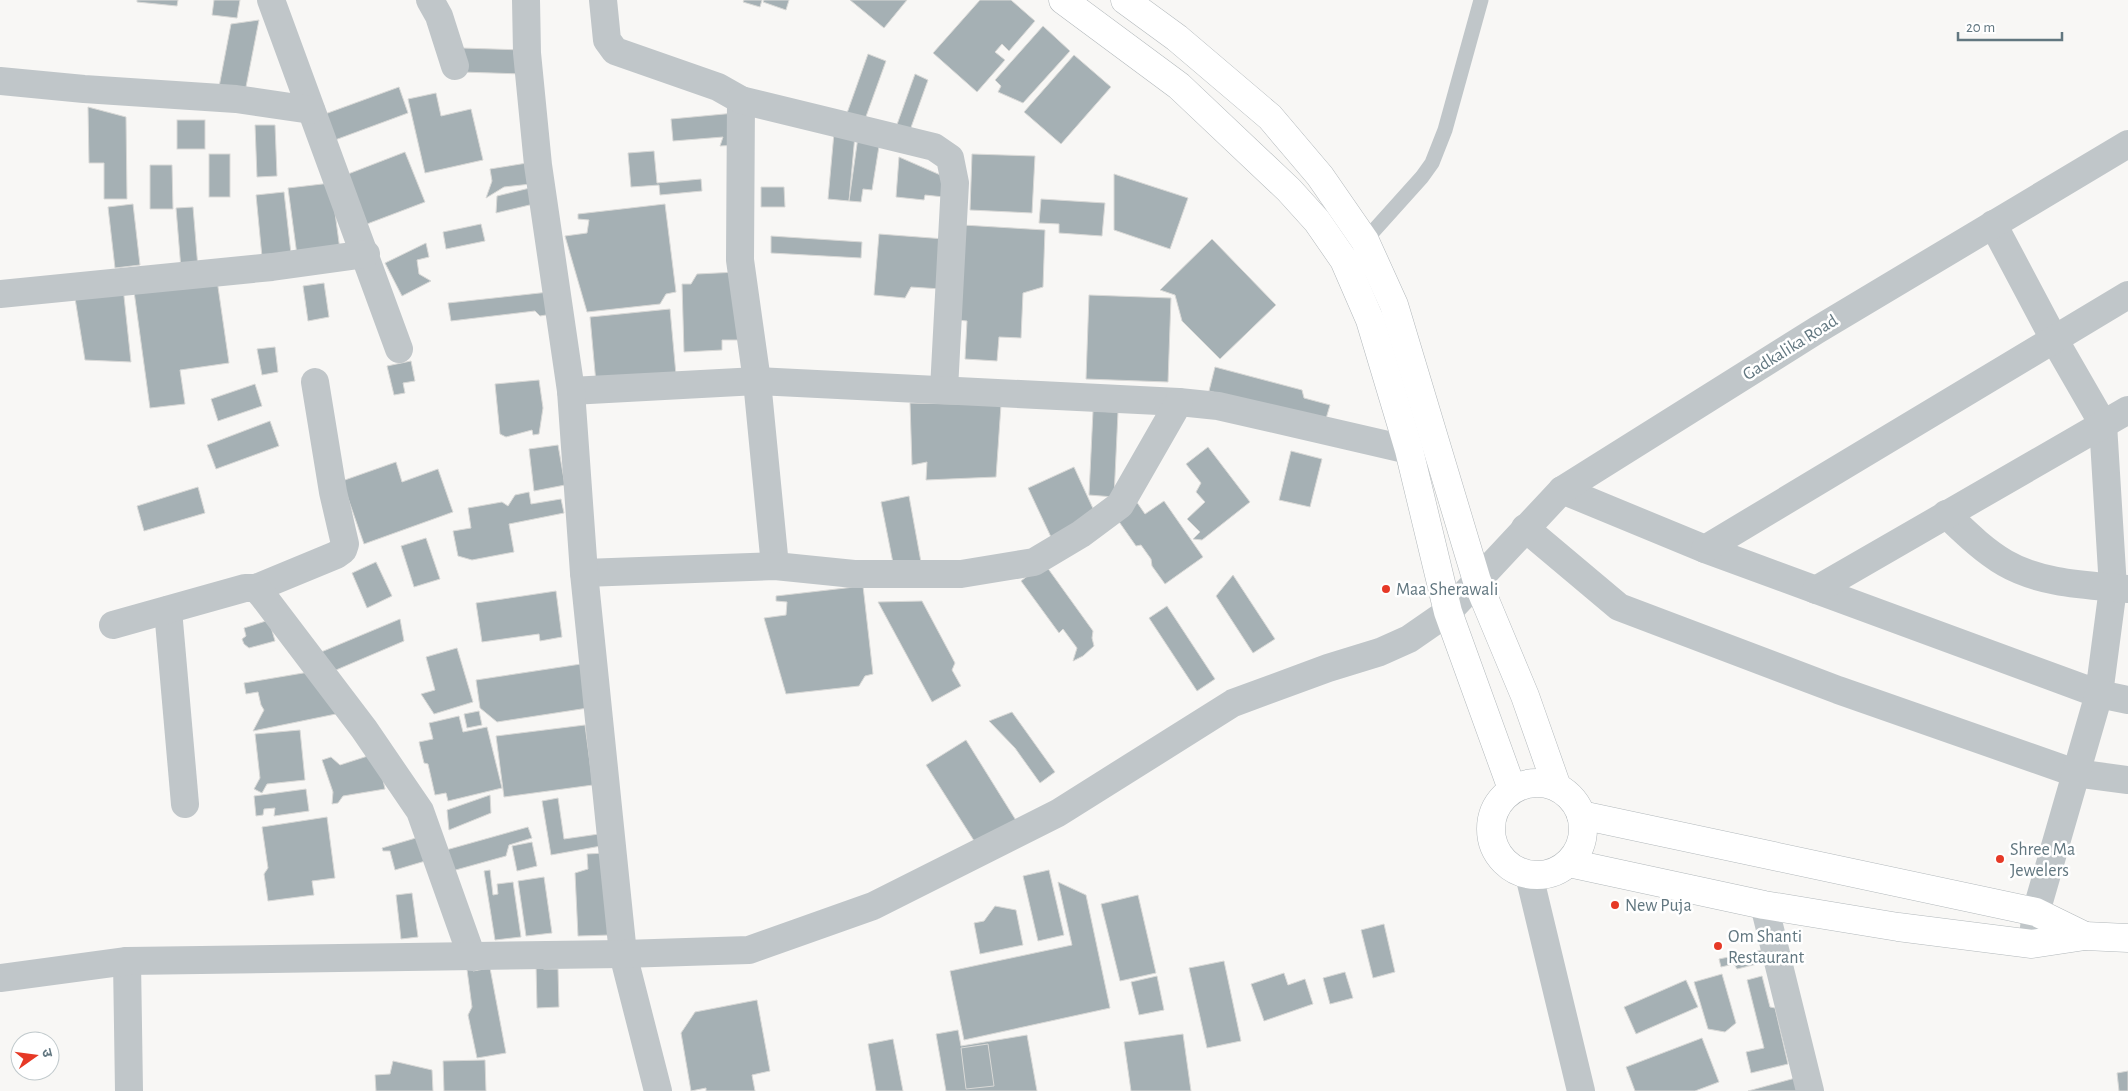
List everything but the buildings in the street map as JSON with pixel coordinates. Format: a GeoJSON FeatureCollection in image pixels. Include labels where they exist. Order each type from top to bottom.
{"type":"FeatureCollection","features":[{"type":"Feature","properties":{"kind":"main road"},"geometry":{"type":"LineString","coordinates":[[1063,0],[1179,86],[1290,190],[1317,221],[1344,260],[1370,320],[1409,450],[1448,612],[1512,789]]}},
{"type":"Feature","properties":{"kind":"main road"},"geometry":{"type":"LineString","coordinates":[[1125,0],[1177,38],[1270,118],[1320,176],[1365,242],[1394,306],[1477,581],[1525,696],[1557,787]]}},
{"type":"Feature","properties":{"kind":"main road"},"geometry":{"type":"LineString","coordinates":[[1534,782],[1557,787],[1572,798],[1581,815],[1583,834],[1578,852],[1569,863],[1557,871],[1544,876],[1529,875],[1508,866],[1494,849],[1490,827],[1496,805],[1512,789],[1534,782]]}},
{"type":"Feature","properties":{"kind":"main road"},"geometry":{"type":"LineString","coordinates":[[1581,815],[2036,912],[2085,936]]}},
{"type":"Feature","properties":{"kind":"main road"},"geometry":{"type":"LineString","coordinates":[[1569,863],[1764,905],[1898,927],[2032,944],[2085,936],[2128,938]]}},
{"type":"Feature","properties":{"kind":"street"},"geometry":{"type":"LineString","coordinates":[[271,0],[366,254],[398,349]]}},
{"type":"Feature","properties":{"kind":"street"},"geometry":{"type":"LineString","coordinates":[[430,0],[439,16],[455,66]]}},
{"type":"Feature","properties":{"kind":"street"},"geometry":{"type":"LineString","coordinates":[[526,0],[527,53],[538,165],[571,391],[584,573],[623,954],[658,1091]]}},
{"type":"Feature","properties":{"kind":"street"},"geometry":{"type":"LineString","coordinates":[[603,0],[607,40],[615,52],[718,88],[741,100],[934,147],[950,158],[955,183],[944,390]]}},
{"type":"Feature","properties":{"kind":"street"},"geometry":{"type":"LineString","coordinates":[[0,81],[84,89],[236,99],[311,110]]}},
{"type":"Feature","properties":{"kind":"street"},"geometry":{"type":"LineString","coordinates":[[741,100],[740,260],[756,381],[774,566]]}},
{"type":"Feature","properties":{"kind":"street","name":"Gadkalika Road"},"geometry":{"type":"LineString","coordinates":[[0,978],[127,961],[472,957],[749,950],[873,906],[1058,813],[1233,702],[1328,668],[1380,652],[1408,639],[1448,612],[1562,490],[1817,330],[2128,144]]}},
{"type":"Feature","properties":{"kind":"street"},"geometry":{"type":"LineString","coordinates":[[1993,224],[2054,339],[2103,424],[2121,588],[2099,694],[2036,912],[2032,944]]}},
{"type":"Feature","properties":{"kind":"street"},"geometry":{"type":"LineString","coordinates":[[0,294],[272,267],[366,254]]}},
{"type":"Feature","properties":{"kind":"street"},"geometry":{"type":"LineString","coordinates":[[1705,549],[2128,295]]}},
{"type":"Feature","properties":{"kind":"street"},"geometry":{"type":"LineString","coordinates":[[571,391],[756,381],[1179,402],[1218,406],[1409,450]]}},
{"type":"Feature","properties":{"kind":"street"},"geometry":{"type":"LineString","coordinates":[[112,624],[245,588],[256,588],[336,555],[343,550],[345,544],[333,492],[315,382]]}},
{"type":"Feature","properties":{"kind":"street"},"geometry":{"type":"LineString","coordinates":[[584,573],[774,566],[854,574],[961,574],[1034,562],[1081,534],[1120,505],[1179,402]]}},
{"type":"Feature","properties":{"kind":"street"},"geometry":{"type":"LineString","coordinates":[[1816,590],[2128,410]]}},
{"type":"Feature","properties":{"kind":"street"},"geometry":{"type":"LineString","coordinates":[[1562,490],[1705,549],[2099,694],[2128,700]]}},
{"type":"Feature","properties":{"kind":"street"},"geometry":{"type":"LineString","coordinates":[[1946,514],[1984,550],[2006,564],[2039,578],[2121,588]]}},
{"type":"Feature","properties":{"kind":"street"},"geometry":{"type":"LineString","coordinates":[[1525,528],[1619,607],[1838,690],[2075,773],[2128,780]]}},
{"type":"Feature","properties":{"kind":"street"},"geometry":{"type":"LineString","coordinates":[[256,588],[364,729],[420,812],[472,957]]}},
{"type":"Feature","properties":{"kind":"street"},"geometry":{"type":"LineString","coordinates":[[168,610],[185,804]]}},
{"type":"Feature","properties":{"kind":"street"},"geometry":{"type":"LineString","coordinates":[[1529,875],[1581,1091]]}},
{"type":"Feature","properties":{"kind":"street"},"geometry":{"type":"LineString","coordinates":[[1764,905],[1810,1091]]}},
{"type":"Feature","properties":{"kind":"street"},"geometry":{"type":"LineString","coordinates":[[127,961],[129,1091]]}},
{"type":"Feature","properties":{"kind":"lane"},"geometry":{"type":"LineString","coordinates":[[1344,260],[1365,242],[1432,163],[1446,130],[1482,0]]}},
{"type":"Feature","properties":{"kind":"place","name":"Maa Sherawali"},"geometry":{"type":"Point","coordinates":[1386,589]}},
{"type":"Feature","properties":{"kind":"place","name":"Shree Ma Jewelers"},"geometry":{"type":"Point","coordinates":[2000,859]}},
{"type":"Feature","properties":{"kind":"place","name":"New Puja"},"geometry":{"type":"Point","coordinates":[1615,905]}},
{"type":"Feature","properties":{"kind":"place","name":"Om Shanti Restaurant"},"geometry":{"type":"Point","coordinates":[1718,946]}}]}
